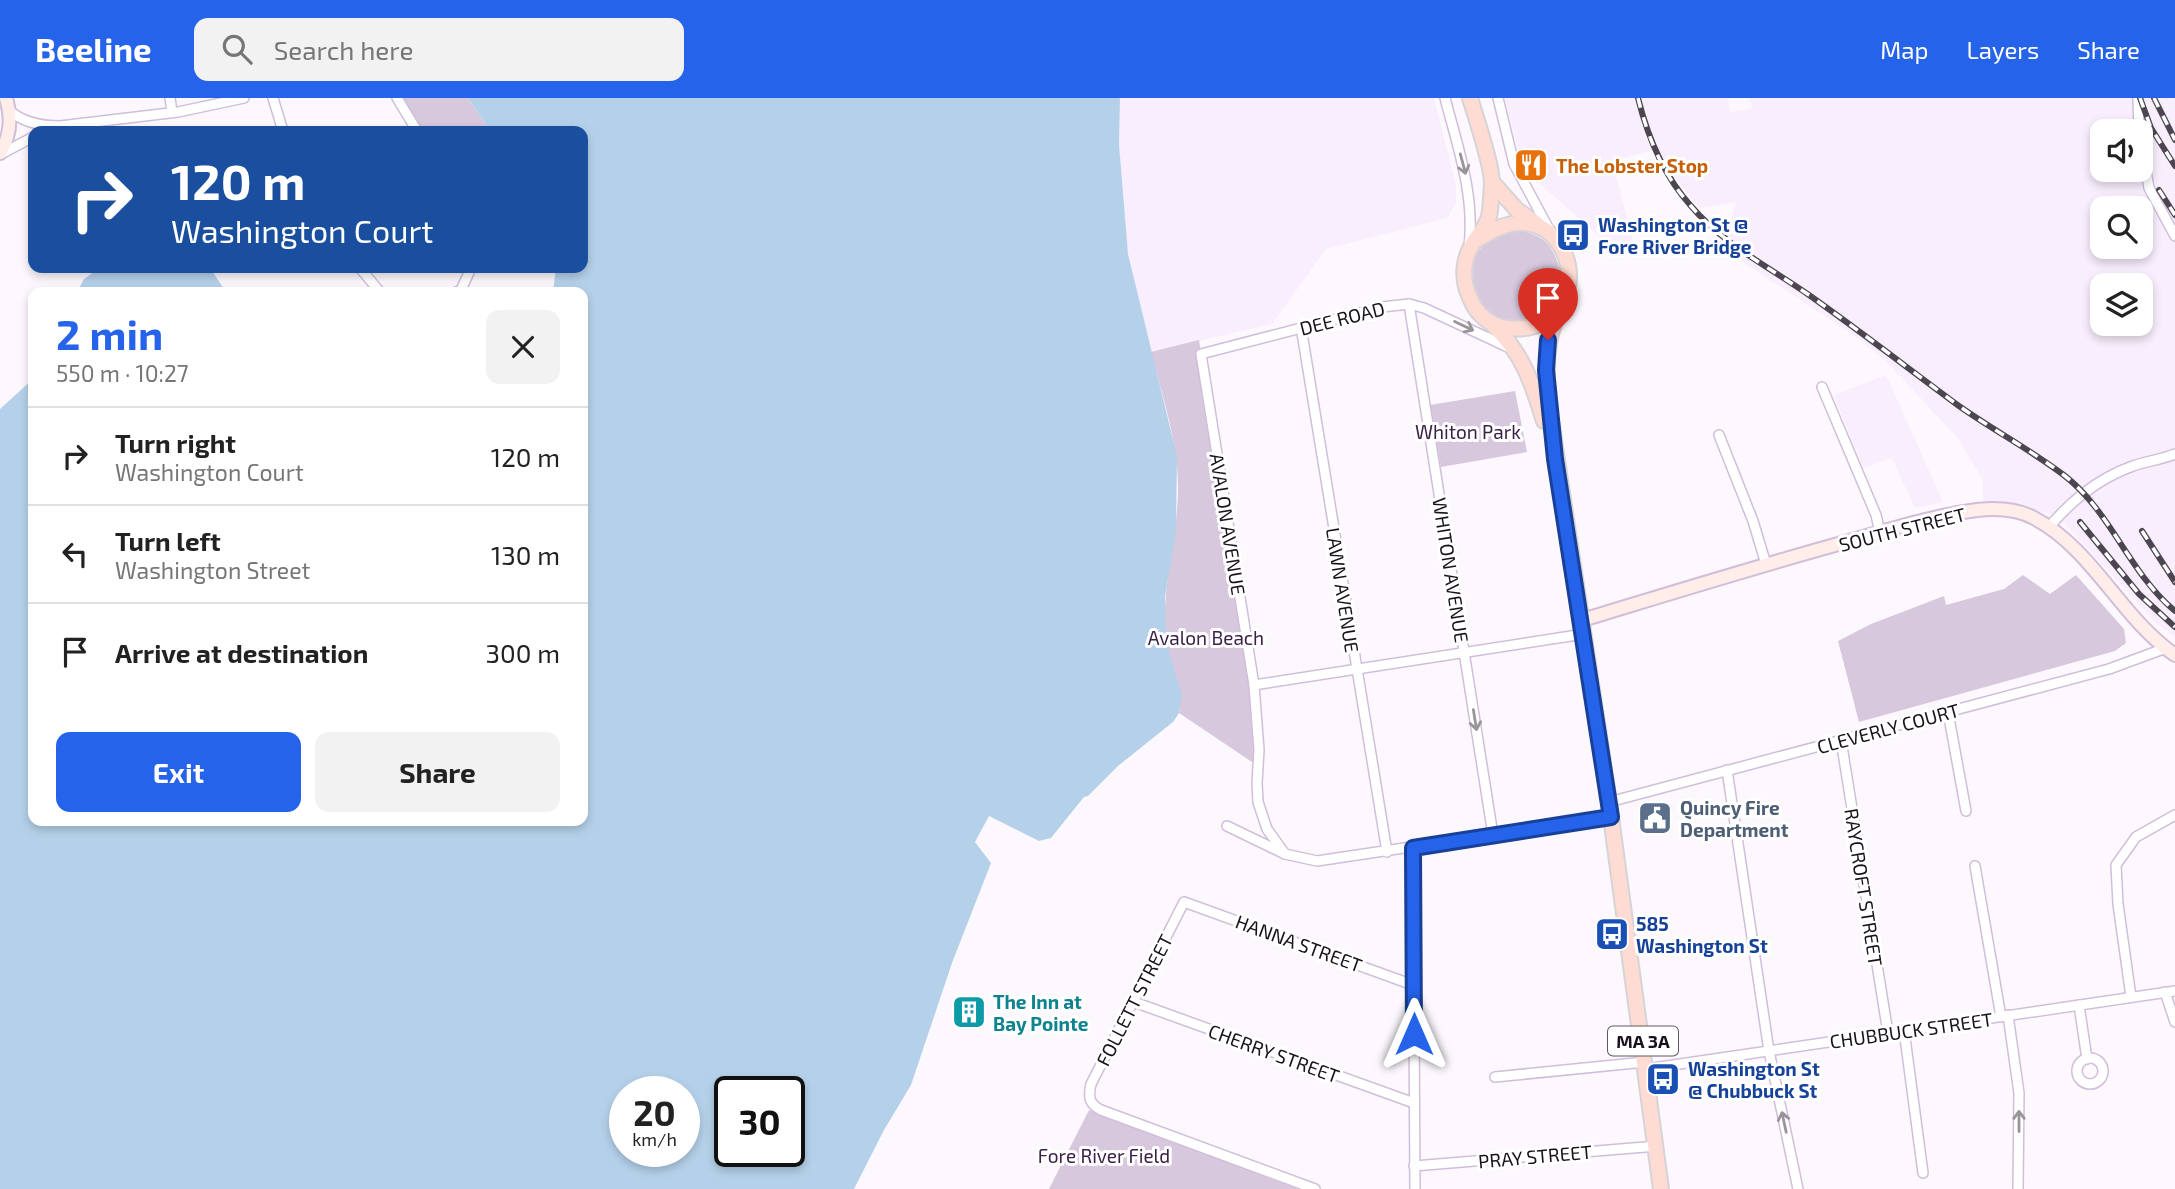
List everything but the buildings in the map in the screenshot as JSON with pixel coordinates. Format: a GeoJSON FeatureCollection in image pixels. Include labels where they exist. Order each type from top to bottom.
{"type":"FeatureCollection","features":[{"type":"Feature","properties":{"kind":"main road","name":"MA 3A"},"geometry":{"type":"LineString","coordinates":[[1470,98],[1492,182],[1489,217],[1471,247],[1464,278],[1467,293],[1474,307],[1509,340],[1517,352],[1532,384],[1555,459]]}},
{"type":"Feature","properties":{"kind":"main road"},"geometry":{"type":"LineString","coordinates":[[0,154],[7,142],[10,126],[7,104]]}},
{"type":"Feature","properties":{"kind":"main road","name":"MA 3A"},"geometry":{"type":"LineString","coordinates":[[1492,182],[1517,210],[1547,231],[1561,245],[1568,264],[1567,296],[1551,328],[1546,355],[1548,401],[1610,809],[1661,1189]]}},
{"type":"Feature","properties":{"kind":"main road"},"geometry":{"type":"LineString","coordinates":[[1471,247],[1502,226],[1524,223],[1547,231]]}},
{"type":"Feature","properties":{"kind":"main road"},"geometry":{"type":"LineString","coordinates":[[1490,323],[1522,328],[1541,322],[1559,311]]}},
{"type":"Feature","properties":{"kind":"main road","name":"SOUTH STREET"},"geometry":{"type":"LineString","coordinates":[[1583,627],[1766,564],[1977,510],[1998,509],[2032,517],[2049,527],[2078,553],[2170,651]]}},
{"type":"Feature","properties":{"kind":"street"},"geometry":{"type":"LineString","coordinates":[[170,98],[172,112]]}},
{"type":"Feature","properties":{"kind":"street"},"geometry":{"type":"LineString","coordinates":[[7,104],[21,118],[41,126],[60,126],[172,112],[244,98]]}},
{"type":"Feature","properties":{"kind":"street"},"geometry":{"type":"LineString","coordinates":[[273,98],[281,126]]}},
{"type":"Feature","properties":{"kind":"street"},"geometry":{"type":"LineString","coordinates":[[397,98],[414,126]]}},
{"type":"Feature","properties":{"kind":"street"},"geometry":{"type":"LineString","coordinates":[[1445,98],[1471,200],[1471,247]]}},
{"type":"Feature","properties":{"kind":"street"},"geometry":{"type":"LineString","coordinates":[[1498,98],[1518,174],[1547,231]]}},
{"type":"Feature","properties":{"kind":"street"},"geometry":{"type":"LineString","coordinates":[[2138,98],[2139,119]]}},
{"type":"Feature","properties":{"kind":"street"},"geometry":{"type":"LineString","coordinates":[[0,154],[28,140]]}},
{"type":"Feature","properties":{"kind":"street"},"geometry":{"type":"LineString","coordinates":[[2148,182],[2175,236]]}},
{"type":"Feature","properties":{"kind":"street"},"geometry":{"type":"LineString","coordinates":[[364,273],[376,287]]}},
{"type":"Feature","properties":{"kind":"street","name":"DEE ROAD"},"geometry":{"type":"LineString","coordinates":[[1201,354],[1382,307],[1409,304],[1435,313],[1517,352]]}},
{"type":"Feature","properties":{"kind":"street","name":"WHITON AVENUE"},"geometry":{"type":"LineString","coordinates":[[1409,304],[1493,835]]}},
{"type":"Feature","properties":{"kind":"street","name":"LAWN AVENUE"},"geometry":{"type":"LineString","coordinates":[[1301,327],[1387,852]]}},
{"type":"Feature","properties":{"kind":"street","name":"AVALON AVENUE"},"geometry":{"type":"LineString","coordinates":[[1201,354],[1254,685],[1259,750],[1256,783],[1258,802],[1267,829],[1285,854]]}},
{"type":"Feature","properties":{"kind":"street"},"geometry":{"type":"LineString","coordinates":[[1822,387],[1871,503],[1880,533]]}},
{"type":"Feature","properties":{"kind":"street"},"geometry":{"type":"LineString","coordinates":[[1719,435],[1753,521],[1766,564]]}},
{"type":"Feature","properties":{"kind":"street"},"geometry":{"type":"LineString","coordinates":[[2049,527],[2083,494],[2108,478],[2135,465],[2175,454]]}},
{"type":"Feature","properties":{"kind":"street"},"geometry":{"type":"LineString","coordinates":[[1254,685],[1464,652],[1583,627]]}},
{"type":"Feature","properties":{"kind":"street","name":"CLEVERLY COURT"},"geometry":{"type":"LineString","coordinates":[[1227,826],[1285,854],[1317,861],[1493,835],[1610,809],[1727,770],[2170,651]]}},
{"type":"Feature","properties":{"kind":"street"},"geometry":{"type":"LineString","coordinates":[[1948,712],[1966,811]]}},
{"type":"Feature","properties":{"kind":"street","name":"RAYCROFT STREET"},"geometry":{"type":"LineString","coordinates":[[1840,740],[1888,1034]]}},
{"type":"Feature","properties":{"kind":"street"},"geometry":{"type":"LineString","coordinates":[[1727,770],[1769,1051],[1798,1189]]}},
{"type":"Feature","properties":{"kind":"street"},"geometry":{"type":"LineString","coordinates":[[2131,998],[2118,904],[2116,865],[2136,837],[2175,815]]}},
{"type":"Feature","properties":{"kind":"street"},"geometry":{"type":"LineString","coordinates":[[1413,848],[1415,1189]]}},
{"type":"Feature","properties":{"kind":"street"},"geometry":{"type":"LineString","coordinates":[[1975,866],[2019,1093],[2018,1189]]}},
{"type":"Feature","properties":{"kind":"street","name":"HANNA STREET"},"geometry":{"type":"LineString","coordinates":[[1184,902],[1413,985]]}},
{"type":"Feature","properties":{"kind":"street","name":"FOLLETT STREET"},"geometry":{"type":"LineString","coordinates":[[1184,902],[1091,1084],[1089,1099],[1093,1106],[1101,1110],[1315,1189]]}},
{"type":"Feature","properties":{"kind":"street","name":"CHUBBUCK STREET"},"geometry":{"type":"LineString","coordinates":[[1495,1077],[1646,1065],[1769,1051],[2175,991]]}},
{"type":"Feature","properties":{"kind":"street"},"geometry":{"type":"LineString","coordinates":[[2165,992],[2175,1022]]}},
{"type":"Feature","properties":{"kind":"street","name":"CHERRY STREET"},"geometry":{"type":"LineString","coordinates":[[1134,1002],[1414,1103]]}},
{"type":"Feature","properties":{"kind":"street"},"geometry":{"type":"LineString","coordinates":[[2080,1005],[2087,1059]]}},
{"type":"Feature","properties":{"kind":"street"},"geometry":{"type":"LineString","coordinates":[[1904,1030],[1923,1173]]}},
{"type":"Feature","properties":{"kind":"street","name":"PRAY STREET"},"geometry":{"type":"LineString","coordinates":[[1414,1166],[1657,1146]]}},
{"type":"Feature","properties":{"kind":"shaded area"},"geometry":{"type":"Polygon","coordinates":[[[1120,98],[1434,98],[1456,185],[1456,203],[1447,218],[1326,249],[1272,324],[1151,352],[1128,254],[1119,144],[1120,98]]]}},
{"type":"Feature","properties":{"kind":"shaded area"},"geometry":{"type":"Polygon","coordinates":[[[1505,98],[1728,98],[1730,112],[1752,109],[1750,98],[2175,98],[2175,637],[2157,624],[2065,524],[2049,514],[2006,502],[1983,501],[1983,480],[1957,437],[1886,361],[1858,338],[1740,260],[1716,241],[1730,224],[1736,202],[1700,208],[1679,184],[1657,149],[1612,161],[1633,242],[1609,245],[1523,169],[1505,98]]]}},
{"type":"Feature","properties":{"kind":"shaded area"},"geometry":{"type":"Polygon","coordinates":[[[1886,375],[1943,502],[1915,508],[1892,458],[1863,468],[1834,395],[1886,375]]]}},
{"type":"Feature","properties":{"kind":"green space"},"geometry":{"type":"Polygon","coordinates":[[[403,98],[468,98],[487,126],[420,126],[403,98]]]}},
{"type":"Feature","properties":{"kind":"green space"},"geometry":{"type":"Polygon","coordinates":[[[1514,230],[1545,241],[1556,258],[1560,279],[1556,297],[1546,311],[1531,319],[1514,322],[1498,318],[1484,306],[1475,287],[1473,275],[1476,256],[1481,248],[1495,237],[1514,230]]]}},
{"type":"Feature","properties":{"kind":"green space","name":"Avalon Beach"},"geometry":{"type":"Polygon","coordinates":[[[1199,340],[1254,685],[1258,766],[1179,713],[1179,693],[1166,641],[1165,604],[1177,511],[1178,474],[1169,422],[1151,352],[1199,340]]]}},
{"type":"Feature","properties":{"kind":"green space","name":"Whiton Park"},"geometry":{"type":"Polygon","coordinates":[[[1515,391],[1527,452],[1441,467],[1430,405],[1515,391]]]}},
{"type":"Feature","properties":{"kind":"green space"},"geometry":{"type":"Polygon","coordinates":[[[2023,575],[2050,594],[2076,575],[2124,629],[2126,643],[2115,651],[1859,722],[1838,641],[1871,624],[1944,596],[1946,605],[2004,589],[2023,575]]]}},
{"type":"Feature","properties":{"kind":"green space","name":"Fore River Field"},"geometry":{"type":"Polygon","coordinates":[[[1089,1110],[1298,1189],[1049,1189],[1089,1110]]]}},
{"type":"Feature","properties":{"kind":"water"},"geometry":{"type":"Polygon","coordinates":[[[468,98],[1120,98],[1119,144],[1128,254],[1177,456],[1176,531],[1165,597],[1166,641],[1182,696],[1179,713],[1173,722],[1084,797],[1051,838],[1039,841],[989,816],[975,842],[991,863],[952,963],[911,1085],[854,1189],[0,1189],[0,409],[28,384],[28,826],[588,826],[588,287],[554,287],[555,273],[588,273],[588,126],[487,126],[468,98]]]}},
{"type":"Feature","properties":{"kind":"water"},"geometry":{"type":"Polygon","coordinates":[[[92,273],[213,273],[223,287],[80,287],[84,279],[92,273]]]}},
{"type":"Feature","properties":{"kind":"railway"},"geometry":{"type":"LineString","coordinates":[[1638,98],[1652,142],[1672,182],[1704,220],[1747,254],[1809,295],[1959,406],[2065,476],[2095,507],[2145,579],[2175,611]]}},
{"type":"Feature","properties":{"kind":"railway"},"geometry":{"type":"LineString","coordinates":[[2140,98],[2151,128],[2175,166]]}},
{"type":"Feature","properties":{"kind":"railway"},"geometry":{"type":"LineString","coordinates":[[2154,98],[2175,140]]}},
{"type":"Feature","properties":{"kind":"railway"},"geometry":{"type":"LineString","coordinates":[[2159,190],[2175,215]]}},
{"type":"Feature","properties":{"kind":"railway"},"geometry":{"type":"LineString","coordinates":[[2080,522],[2139,594],[2175,627]]}},
{"type":"Feature","properties":{"kind":"railway"},"geometry":{"type":"LineString","coordinates":[[2142,531],[2175,582]]}},
{"type":"Feature","properties":{"kind":"place","name":"The Lobster Stop"},"geometry":{"type":"Point","coordinates":[1531,165]}},
{"type":"Feature","properties":{"kind":"place","name":"Washington St @ Fore River Bridge"},"geometry":{"type":"Point","coordinates":[1573,235]}},
{"type":"Feature","properties":{"kind":"place","name":"Quincy Fire Department"},"geometry":{"type":"Point","coordinates":[1655,818]}},
{"type":"Feature","properties":{"kind":"place","name":"585 Washington St"},"geometry":{"type":"Point","coordinates":[1612,934]}},
{"type":"Feature","properties":{"kind":"place","name":"The Inn at Bay Pointe"},"geometry":{"type":"Point","coordinates":[969,1012]}},
{"type":"Feature","properties":{"kind":"place","name":"Washington St @ Chubbuck St"},"geometry":{"type":"Point","coordinates":[1663,1079]}},
{"type":"Feature","properties":{"kind":"route"},"geometry":{"type":"LineString","coordinates":[[1414,1034],[1413,848],[1611,817],[1555,459],[1546,370],[1548,340]]}}]}
